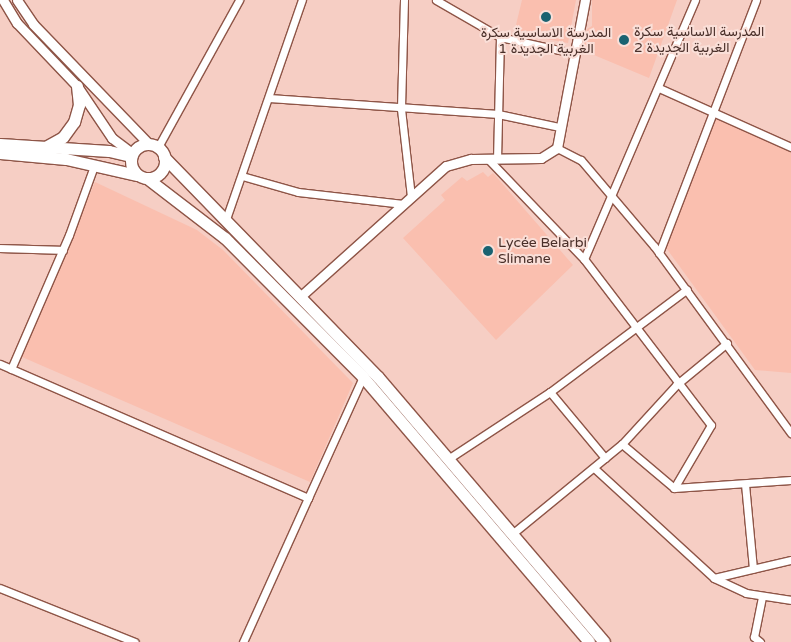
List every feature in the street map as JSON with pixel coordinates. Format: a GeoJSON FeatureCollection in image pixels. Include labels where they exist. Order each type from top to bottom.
{"type":"FeatureCollection","features":[{"type":"Feature","properties":{"kind":"main road"},"geometry":{"type":"LineString","coordinates":[[47,146],[63,136],[74,122],[79,104],[77,86]]}},
{"type":"Feature","properties":{"kind":"main road"},"geometry":{"type":"LineString","coordinates":[[0,144],[109,150],[131,155]]}},
{"type":"Feature","properties":{"kind":"main road"},"geometry":{"type":"LineString","coordinates":[[588,642],[363,377],[225,238],[131,167],[131,155],[139,146],[153,145],[302,295],[448,459],[604,642]]}},
{"type":"Feature","properties":{"kind":"main road"},"geometry":{"type":"LineString","coordinates":[[0,153],[94,166],[143,177],[162,172],[164,157]]}},
{"type":"Feature","properties":{"kind":"street"},"geometry":{"type":"LineString","coordinates":[[3,0],[18,23],[77,86],[112,138],[131,155]]}},
{"type":"Feature","properties":{"kind":"street"},"geometry":{"type":"LineString","coordinates":[[17,0],[33,24],[153,145],[239,0]]}},
{"type":"Feature","properties":{"kind":"street"},"geometry":{"type":"LineString","coordinates":[[226,219],[302,0]]}},
{"type":"Feature","properties":{"kind":"street"},"geometry":{"type":"LineString","coordinates":[[404,0],[402,106],[411,197]]}},
{"type":"Feature","properties":{"kind":"street"},"geometry":{"type":"LineString","coordinates":[[436,0],[500,37],[574,53]]}},
{"type":"Feature","properties":{"kind":"street"},"geometry":{"type":"LineString","coordinates":[[557,148],[559,127],[584,0]]}},
{"type":"Feature","properties":{"kind":"street"},"geometry":{"type":"LineString","coordinates":[[584,259],[660,88],[695,0]]}},
{"type":"Feature","properties":{"kind":"street"},"geometry":{"type":"LineString","coordinates":[[660,253],[756,0]]}},
{"type":"Feature","properties":{"kind":"street"},"geometry":{"type":"LineString","coordinates":[[492,159],[498,114],[500,37]]}},
{"type":"Feature","properties":{"kind":"street"},"geometry":{"type":"LineString","coordinates":[[660,88],[712,114],[791,147]]}},
{"type":"Feature","properties":{"kind":"street"},"geometry":{"type":"LineString","coordinates":[[269,98],[498,114],[559,127]]}},
{"type":"Feature","properties":{"kind":"street"},"geometry":{"type":"LineString","coordinates":[[557,148],[582,160],[660,253],[791,434]]}},
{"type":"Feature","properties":{"kind":"street"},"geometry":{"type":"LineString","coordinates":[[302,295],[446,166],[492,159],[541,158],[557,148]]}},
{"type":"Feature","properties":{"kind":"street"},"geometry":{"type":"LineString","coordinates":[[492,159],[584,259],[637,328],[676,384],[711,428],[674,488]]}},
{"type":"Feature","properties":{"kind":"street"},"geometry":{"type":"LineString","coordinates":[[11,369],[63,250],[94,166]]}},
{"type":"Feature","properties":{"kind":"street"},"geometry":{"type":"LineString","coordinates":[[242,176],[298,192],[403,204]]}},
{"type":"Feature","properties":{"kind":"street"},"geometry":{"type":"LineString","coordinates":[[0,248],[63,250]]}},
{"type":"Feature","properties":{"kind":"street"},"geometry":{"type":"LineString","coordinates":[[448,459],[550,392],[687,289]]}},
{"type":"Feature","properties":{"kind":"street"},"geometry":{"type":"LineString","coordinates":[[512,534],[622,444],[676,384],[727,344]]}},
{"type":"Feature","properties":{"kind":"street"},"geometry":{"type":"LineString","coordinates":[[0,364],[308,498]]}},
{"type":"Feature","properties":{"kind":"street"},"geometry":{"type":"LineString","coordinates":[[243,642],[363,377]]}},
{"type":"Feature","properties":{"kind":"street"},"geometry":{"type":"LineString","coordinates":[[550,392],[605,458]]}},
{"type":"Feature","properties":{"kind":"street"},"geometry":{"type":"LineString","coordinates":[[622,444],[674,488],[791,480]]}},
{"type":"Feature","properties":{"kind":"street"},"geometry":{"type":"LineString","coordinates":[[594,468],[714,578],[762,597],[791,600]]}},
{"type":"Feature","properties":{"kind":"street"},"geometry":{"type":"LineString","coordinates":[[745,484],[753,569]]}},
{"type":"Feature","properties":{"kind":"street"},"geometry":{"type":"LineString","coordinates":[[714,578],[791,560]]}},
{"type":"Feature","properties":{"kind":"street"},"geometry":{"type":"LineString","coordinates":[[0,588],[135,642]]}},
{"type":"Feature","properties":{"kind":"street"},"geometry":{"type":"LineString","coordinates":[[760,642],[754,637],[762,597]]}},
{"type":"Feature","properties":{"kind":"shaded area","name":"المدرسة الاساسية سكرة الغربية الجديدة 1"},"geometry":{"type":"Polygon","coordinates":[[[522,0],[576,0],[568,43],[514,33],[522,0]]]}},
{"type":"Feature","properties":{"kind":"shaded area","name":"المدرسة الاساسية سكرة الغربية الجديدة 2"},"geometry":{"type":"Polygon","coordinates":[[[592,0],[677,0],[649,78],[582,50],[587,29],[592,26],[592,0]]]}},
{"type":"Feature","properties":{"kind":"shaded area"},"geometry":{"type":"Polygon","coordinates":[[[713,117],[791,148],[791,373],[755,370],[664,245],[713,117]]]}},
{"type":"Feature","properties":{"kind":"shaded area","name":"Lycée Belarbi Slimane"},"geometry":{"type":"Polygon","coordinates":[[[483,172],[488,177],[493,173],[573,265],[496,340],[403,238],[445,200],[441,195],[462,177],[467,181],[483,172]]]}},
{"type":"Feature","properties":{"kind":"shaded area"},"geometry":{"type":"Polygon","coordinates":[[[95,182],[197,230],[223,250],[353,383],[310,482],[22,357],[95,182]]]}},
{"type":"Feature","properties":{"kind":"place","name":"المدرسة الاساسية سكرة الغربية الجديدة 1"},"geometry":{"type":"Point","coordinates":[546,17]}},
{"type":"Feature","properties":{"kind":"place","name":"المدرسة الاساسية سكرة الغربية الجديدة 2"},"geometry":{"type":"Point","coordinates":[624,40]}},
{"type":"Feature","properties":{"kind":"place","name":"Lycée Belarbi Slimane"},"geometry":{"type":"Point","coordinates":[488,251]}}]}
